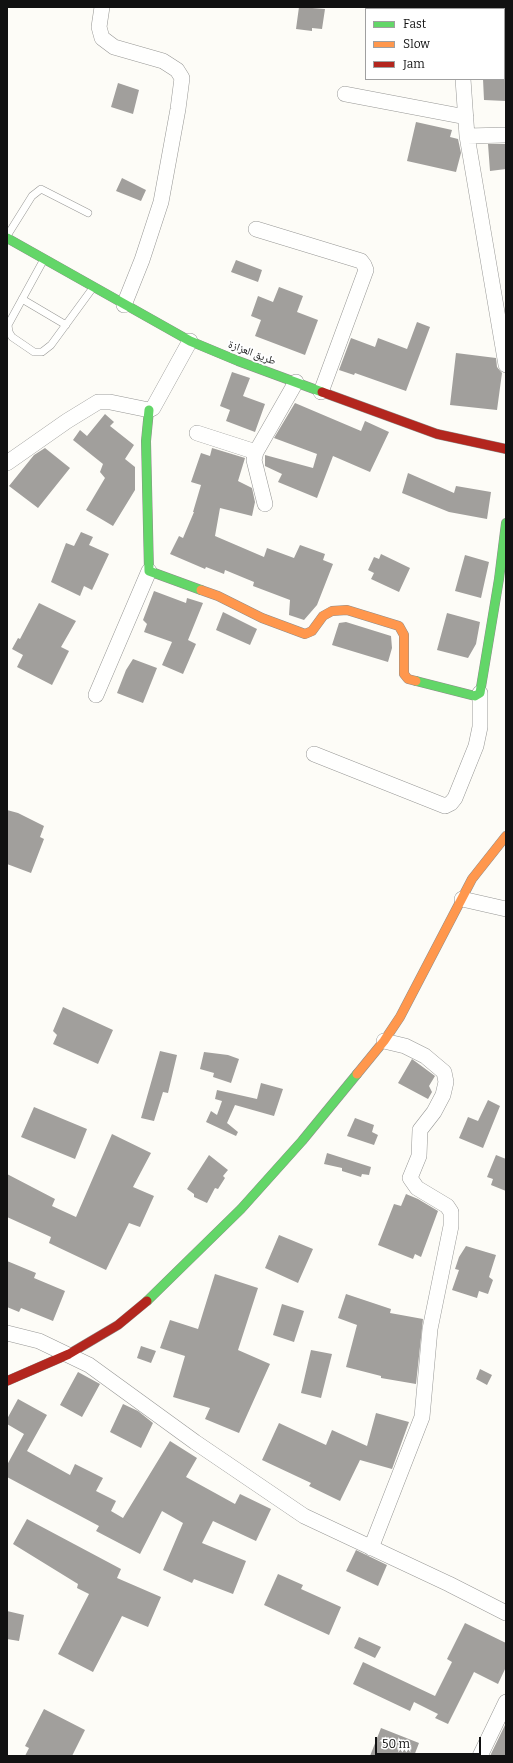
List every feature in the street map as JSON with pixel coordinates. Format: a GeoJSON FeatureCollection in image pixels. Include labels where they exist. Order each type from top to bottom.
{"type":"FeatureCollection","features":[{"type":"Feature","properties":{"kind":"street"},"geometry":{"type":"LineString","coordinates":[[102,7],[99,27],[102,38],[114,47],[163,61],[177,70],[182,78],[178,109],[161,202],[142,260],[124,304]]}},
{"type":"Feature","properties":{"kind":"street"},"geometry":{"type":"LineString","coordinates":[[463,80],[467,136],[506,365]]}},
{"type":"Feature","properties":{"kind":"street"},"geometry":{"type":"LineString","coordinates":[[344,94],[466,118]]}},
{"type":"Feature","properties":{"kind":"street"},"geometry":{"type":"LineString","coordinates":[[467,136],[506,135]]}},
{"type":"Feature","properties":{"kind":"street"},"geometry":{"type":"LineString","coordinates":[[256,229],[361,261],[366,270],[321,392]]}},
{"type":"Feature","properties":{"kind":"street","name":"طريق العزازة"},"geometry":{"type":"LineString","coordinates":[[7,237],[190,341],[321,392],[437,434],[506,450]]}},
{"type":"Feature","properties":{"kind":"street"},"geometry":{"type":"LineString","coordinates":[[7,463],[66,421],[98,402],[110,402],[149,410],[153,408],[190,341]]}},
{"type":"Feature","properties":{"kind":"street"},"geometry":{"type":"LineString","coordinates":[[265,504],[254,460],[256,452],[296,382]]}},
{"type":"Feature","properties":{"kind":"street"},"geometry":{"type":"LineString","coordinates":[[96,695],[149,571],[146,441],[149,410]]}},
{"type":"Feature","properties":{"kind":"street"},"geometry":{"type":"LineString","coordinates":[[197,433],[256,452]]}},
{"type":"Feature","properties":{"kind":"street"},"geometry":{"type":"LineString","coordinates":[[314,754],[445,806],[451,803],[455,798],[476,746],[480,727],[480,692],[499,579],[506,523]]}},
{"type":"Feature","properties":{"kind":"street"},"geometry":{"type":"LineString","coordinates":[[149,571],[218,596],[262,618],[305,634],[312,631],[322,616],[332,611],[346,610],[398,626],[404,635],[404,674],[408,679],[475,696],[480,692]]}},
{"type":"Feature","properties":{"kind":"street"},"geometry":{"type":"LineString","coordinates":[[7,1381],[69,1354],[118,1325],[136,1311],[241,1209],[302,1141],[384,1041],[400,1017],[475,874],[506,836]]}},
{"type":"Feature","properties":{"kind":"street"},"geometry":{"type":"LineString","coordinates":[[462,900],[506,909]]}},
{"type":"Feature","properties":{"kind":"street"},"geometry":{"type":"LineString","coordinates":[[371,1548],[422,1417],[430,1329],[451,1226],[451,1212],[447,1206],[417,1188],[410,1178],[419,1156],[420,1130],[434,1112],[443,1095],[446,1082],[444,1072],[425,1056],[405,1046],[384,1041]]}},
{"type":"Feature","properties":{"kind":"street"},"geometry":{"type":"LineString","coordinates":[[7,1333],[28,1337],[69,1354],[89,1365],[195,1442],[304,1516],[506,1613]]}},
{"type":"Feature","properties":{"kind":"street"},"geometry":{"type":"LineString","coordinates":[[480,1756],[506,1702]]}},
{"type":"Feature","properties":{"kind":"lane"},"geometry":{"type":"LineString","coordinates":[[7,237],[32,196],[41,189],[88,214]]}},
{"type":"Feature","properties":{"kind":"lane"},"geometry":{"type":"LineString","coordinates":[[44,259],[8,324],[9,332],[12,337],[34,352],[42,352],[51,345],[94,287]]}},
{"type":"Feature","properties":{"kind":"lane"},"geometry":{"type":"LineString","coordinates":[[22,299],[66,325]]}},
{"type":"Feature","properties":{"kind":"building"},"geometry":{"type":"Polygon","coordinates":[[[299,7],[325,9],[322,29],[312,28],[312,31],[296,29],[299,7]]]}},
{"type":"Feature","properties":{"kind":"building"},"geometry":{"type":"Polygon","coordinates":[[[506,79],[506,101],[484,100],[483,80],[506,79]]]}},
{"type":"Feature","properties":{"kind":"building"},"geometry":{"type":"Polygon","coordinates":[[[118,83],[139,90],[133,114],[111,107],[118,83]]]}},
{"type":"Feature","properties":{"kind":"building"},"geometry":{"type":"Polygon","coordinates":[[[416,122],[452,130],[450,137],[458,139],[461,153],[456,172],[407,161],[416,122]]]}},
{"type":"Feature","properties":{"kind":"building"},"geometry":{"type":"Polygon","coordinates":[[[488,144],[506,144],[506,169],[490,171],[488,144]]]}},
{"type":"Feature","properties":{"kind":"building"},"geometry":{"type":"Polygon","coordinates":[[[122,178],[146,190],[141,201],[116,191],[122,178]]]}},
{"type":"Feature","properties":{"kind":"building"},"geometry":{"type":"Polygon","coordinates":[[[236,260],[262,270],[258,282],[231,272],[236,260]]]}},
{"type":"Feature","properties":{"kind":"building"},"geometry":{"type":"Polygon","coordinates":[[[279,287],[303,296],[297,312],[318,320],[305,355],[255,336],[261,320],[251,316],[258,296],[273,302],[279,287]]]}},
{"type":"Feature","properties":{"kind":"building"},"geometry":{"type":"Polygon","coordinates":[[[417,322],[430,327],[406,391],[355,373],[354,375],[339,370],[351,338],[375,347],[378,338],[407,349],[417,322]]]}},
{"type":"Feature","properties":{"kind":"building"},"geometry":{"type":"Polygon","coordinates":[[[456,353],[496,358],[497,367],[502,373],[497,410],[450,405],[456,353]]]}},
{"type":"Feature","properties":{"kind":"building"},"geometry":{"type":"Polygon","coordinates":[[[232,372],[250,378],[243,396],[265,404],[255,432],[226,421],[230,410],[220,406],[232,372]]]}},
{"type":"Feature","properties":{"kind":"building"},"geometry":{"type":"Polygon","coordinates":[[[295,403],[361,431],[365,421],[389,432],[370,472],[333,456],[317,498],[278,482],[282,474],[265,466],[265,455],[313,468],[317,454],[274,438],[295,403]]]}},
{"type":"Feature","properties":{"kind":"building"},"geometry":{"type":"Polygon","coordinates":[[[105,414],[114,422],[110,426],[134,445],[125,459],[135,467],[135,490],[113,526],[86,510],[105,478],[100,472],[103,464],[73,440],[80,430],[87,436],[105,414]]]}},
{"type":"Feature","properties":{"kind":"building"},"geometry":{"type":"Polygon","coordinates":[[[45,448],[70,468],[38,508],[9,486],[34,455],[45,448]]]}},
{"type":"Feature","properties":{"kind":"building"},"geometry":{"type":"Polygon","coordinates":[[[212,448],[245,458],[238,481],[252,488],[255,502],[252,516],[220,508],[215,536],[264,557],[267,548],[294,558],[300,545],[325,554],[323,560],[333,564],[317,605],[304,620],[289,615],[290,600],[253,586],[254,582],[225,570],[224,574],[206,567],[205,569],[170,554],[179,536],[183,538],[194,512],[201,485],[191,482],[201,453],[210,456],[212,448]]]}},
{"type":"Feature","properties":{"kind":"building"},"geometry":{"type":"Polygon","coordinates":[[[408,473],[454,493],[456,486],[491,492],[487,519],[449,512],[402,493],[408,473]]]}},
{"type":"Feature","properties":{"kind":"building"},"geometry":{"type":"Polygon","coordinates":[[[81,532],[93,537],[89,545],[109,554],[92,590],[84,586],[80,596],[51,582],[66,543],[74,546],[81,532]]]}},
{"type":"Feature","properties":{"kind":"building"},"geometry":{"type":"Polygon","coordinates":[[[381,554],[410,568],[399,592],[371,579],[374,573],[368,570],[374,557],[379,559],[381,554]]]}},
{"type":"Feature","properties":{"kind":"building"},"geometry":{"type":"Polygon","coordinates":[[[465,555],[489,562],[481,598],[455,591],[465,555]]]}},
{"type":"Feature","properties":{"kind":"building"},"geometry":{"type":"Polygon","coordinates":[[[154,591],[186,603],[187,598],[203,603],[188,640],[196,644],[183,674],[162,665],[172,642],[144,632],[147,624],[143,620],[154,591]]]}},
{"type":"Feature","properties":{"kind":"building"},"geometry":{"type":"Polygon","coordinates":[[[39,603],[76,621],[61,647],[69,651],[52,685],[17,667],[23,655],[12,649],[18,638],[20,639],[39,603]]]}},
{"type":"Feature","properties":{"kind":"building"},"geometry":{"type":"Polygon","coordinates":[[[223,612],[257,629],[250,645],[216,630],[223,612]]]}},
{"type":"Feature","properties":{"kind":"building"},"geometry":{"type":"Polygon","coordinates":[[[447,613],[480,622],[476,644],[468,658],[437,650],[447,613]]]}},
{"type":"Feature","properties":{"kind":"building"},"geometry":{"type":"Polygon","coordinates":[[[346,622],[391,636],[392,648],[388,662],[332,645],[339,623],[346,622]]]}},
{"type":"Feature","properties":{"kind":"building"},"geometry":{"type":"Polygon","coordinates":[[[133,659],[157,668],[143,703],[117,693],[126,670],[133,659]]]}},
{"type":"Feature","properties":{"kind":"building"},"geometry":{"type":"Polygon","coordinates":[[[7,810],[18,813],[44,826],[40,837],[44,839],[31,873],[7,864],[7,810]]]}},
{"type":"Feature","properties":{"kind":"building"},"geometry":{"type":"Polygon","coordinates":[[[63,1007],[113,1030],[98,1064],[53,1044],[57,1035],[53,1031],[63,1007]]]}},
{"type":"Feature","properties":{"kind":"building"},"geometry":{"type":"Polygon","coordinates":[[[160,1051],[177,1055],[168,1093],[163,1092],[154,1121],[141,1118],[160,1051]]]}},
{"type":"Feature","properties":{"kind":"building"},"geometry":{"type":"Polygon","coordinates":[[[204,1052],[228,1055],[239,1059],[231,1083],[213,1077],[214,1073],[200,1069],[204,1052]]]}},
{"type":"Feature","properties":{"kind":"building"},"geometry":{"type":"Polygon","coordinates":[[[412,1059],[435,1076],[429,1086],[432,1092],[428,1099],[398,1083],[412,1059]]]}},
{"type":"Feature","properties":{"kind":"building"},"geometry":{"type":"Polygon","coordinates":[[[261,1083],[283,1089],[274,1116],[235,1105],[227,1123],[238,1132],[236,1136],[206,1122],[211,1111],[217,1115],[222,1101],[215,1099],[217,1090],[257,1099],[261,1083]]]}},
{"type":"Feature","properties":{"kind":"building"},"geometry":{"type":"Polygon","coordinates":[[[488,1100],[500,1106],[483,1148],[459,1138],[468,1117],[478,1121],[488,1100]]]}},
{"type":"Feature","properties":{"kind":"building"},"geometry":{"type":"Polygon","coordinates":[[[34,1107],[87,1129],[75,1159],[21,1137],[34,1107]]]}},
{"type":"Feature","properties":{"kind":"building"},"geometry":{"type":"Polygon","coordinates":[[[355,1118],[374,1125],[372,1132],[378,1135],[374,1145],[347,1136],[355,1118]]]}},
{"type":"Feature","properties":{"kind":"building"},"geometry":{"type":"Polygon","coordinates":[[[112,1134],[151,1153],[133,1187],[154,1196],[140,1227],[129,1223],[106,1270],[49,1243],[51,1237],[7,1217],[7,1174],[55,1199],[52,1206],[76,1217],[112,1134]]]}},
{"type":"Feature","properties":{"kind":"building"},"geometry":{"type":"Polygon","coordinates":[[[327,1153],[371,1167],[369,1175],[362,1174],[361,1177],[342,1171],[342,1168],[324,1164],[327,1153]]]}},
{"type":"Feature","properties":{"kind":"building"},"geometry":{"type":"Polygon","coordinates":[[[209,1155],[228,1170],[223,1176],[225,1178],[218,1189],[215,1188],[207,1203],[194,1197],[194,1194],[187,1189],[209,1155]]]}},
{"type":"Feature","properties":{"kind":"building"},"geometry":{"type":"Polygon","coordinates":[[[496,1155],[506,1159],[506,1191],[491,1185],[493,1179],[487,1177],[496,1155]]]}},
{"type":"Feature","properties":{"kind":"building"},"geometry":{"type":"Polygon","coordinates":[[[406,1194],[418,1199],[438,1211],[421,1257],[415,1254],[413,1259],[378,1245],[394,1204],[401,1206],[406,1194]]]}},
{"type":"Feature","properties":{"kind":"building"},"geometry":{"type":"Polygon","coordinates":[[[279,1235],[313,1249],[298,1283],[265,1268],[279,1235]]]}},
{"type":"Feature","properties":{"kind":"building"},"geometry":{"type":"Polygon","coordinates":[[[466,1246],[496,1255],[489,1277],[493,1280],[488,1294],[479,1291],[477,1298],[452,1290],[459,1270],[455,1269],[459,1257],[466,1246]]]}},
{"type":"Feature","properties":{"kind":"building"},"geometry":{"type":"Polygon","coordinates":[[[7,1261],[36,1273],[34,1278],[65,1291],[53,1321],[21,1308],[19,1312],[7,1307],[7,1261]]]}},
{"type":"Feature","properties":{"kind":"building"},"geometry":{"type":"Polygon","coordinates":[[[215,1274],[258,1288],[238,1350],[270,1364],[239,1433],[205,1419],[210,1408],[173,1397],[185,1356],[160,1348],[170,1320],[198,1329],[215,1274]]]}},
{"type":"Feature","properties":{"kind":"building"},"geometry":{"type":"Polygon","coordinates":[[[346,1294],[391,1309],[390,1313],[423,1319],[416,1384],[381,1378],[381,1376],[346,1367],[357,1325],[338,1318],[346,1294]]]}},
{"type":"Feature","properties":{"kind":"building"},"geometry":{"type":"Polygon","coordinates":[[[282,1304],[304,1311],[294,1342],[273,1335],[282,1304]]]}},
{"type":"Feature","properties":{"kind":"building"},"geometry":{"type":"Polygon","coordinates":[[[141,1346],[156,1351],[151,1363],[137,1358],[141,1346]]]}},
{"type":"Feature","properties":{"kind":"building"},"geometry":{"type":"Polygon","coordinates":[[[311,1350],[332,1354],[321,1398],[301,1393],[311,1350]]]}},
{"type":"Feature","properties":{"kind":"building"},"geometry":{"type":"Polygon","coordinates":[[[480,1369],[492,1375],[487,1385],[476,1379],[480,1369]]]}},
{"type":"Feature","properties":{"kind":"building"},"geometry":{"type":"Polygon","coordinates":[[[78,1372],[100,1384],[82,1417],[60,1405],[78,1372]]]}},
{"type":"Feature","properties":{"kind":"building"},"geometry":{"type":"Polygon","coordinates":[[[18,1399],[47,1415],[27,1451],[70,1475],[75,1464],[103,1478],[96,1491],[116,1501],[111,1511],[123,1518],[170,1441],[197,1458],[186,1477],[235,1504],[240,1494],[271,1509],[256,1541],[213,1521],[202,1543],[246,1561],[233,1594],[194,1579],[192,1583],[163,1570],[183,1523],[162,1511],[140,1554],[96,1531],[99,1526],[7,1477],[7,1465],[24,1434],[7,1424],[7,1419],[18,1399]]]}},
{"type":"Feature","properties":{"kind":"building"},"geometry":{"type":"Polygon","coordinates":[[[123,1404],[138,1411],[153,1423],[141,1448],[110,1432],[123,1404]]]}},
{"type":"Feature","properties":{"kind":"building"},"geometry":{"type":"Polygon","coordinates":[[[376,1413],[409,1422],[392,1469],[360,1460],[340,1501],[309,1486],[311,1483],[262,1460],[279,1423],[326,1445],[332,1430],[367,1446],[376,1413]]]}},
{"type":"Feature","properties":{"kind":"building"},"geometry":{"type":"Polygon","coordinates":[[[27,1519],[121,1569],[117,1578],[161,1597],[148,1627],[122,1616],[93,1672],[58,1654],[89,1594],[77,1588],[78,1584],[13,1544],[27,1519]]]}},
{"type":"Feature","properties":{"kind":"building"},"geometry":{"type":"Polygon","coordinates":[[[356,1550],[387,1565],[378,1586],[346,1571],[356,1550]]]}},
{"type":"Feature","properties":{"kind":"building"},"geometry":{"type":"Polygon","coordinates":[[[278,1574],[303,1585],[301,1589],[341,1607],[329,1635],[264,1605],[278,1574]]]}},
{"type":"Feature","properties":{"kind":"building"},"geometry":{"type":"Polygon","coordinates":[[[7,1611],[24,1615],[19,1641],[7,1639],[7,1611]]]}},
{"type":"Feature","properties":{"kind":"building"},"geometry":{"type":"Polygon","coordinates":[[[465,1623],[506,1643],[506,1667],[498,1684],[474,1672],[448,1724],[435,1718],[438,1714],[414,1702],[410,1711],[353,1684],[363,1662],[435,1696],[452,1662],[447,1659],[465,1623]]]}},
{"type":"Feature","properties":{"kind":"building"},"geometry":{"type":"Polygon","coordinates":[[[359,1637],[381,1647],[375,1658],[354,1648],[359,1637]]]}},
{"type":"Feature","properties":{"kind":"building"},"geometry":{"type":"Polygon","coordinates":[[[44,1709],[85,1730],[72,1756],[25,1756],[29,1748],[25,1746],[44,1709]]]}},
{"type":"Feature","properties":{"kind":"building"},"geometry":{"type":"Polygon","coordinates":[[[506,1723],[506,1756],[490,1756],[506,1723]]]}},
{"type":"Feature","properties":{"kind":"building"},"geometry":{"type":"Polygon","coordinates":[[[381,1728],[419,1743],[414,1756],[370,1756],[381,1728]]]}},
{"type":"Feature","properties":{"kind":"traffic: fast"},"geometry":{"type":"LineString","coordinates":[[7,238],[190,341],[238,361],[322,392]]}},
{"type":"Feature","properties":{"kind":"traffic: fast"},"geometry":{"type":"LineString","coordinates":[[149,410],[146,441],[149,571],[201,590]]}},
{"type":"Feature","properties":{"kind":"traffic: fast"},"geometry":{"type":"LineString","coordinates":[[416,681],[475,696],[480,693],[499,579],[506,523]]}},
{"type":"Feature","properties":{"kind":"traffic: fast"},"geometry":{"type":"LineString","coordinates":[[147,1301],[241,1209],[302,1141],[357,1074]]}},
{"type":"Feature","properties":{"kind":"traffic: slow"},"geometry":{"type":"LineString","coordinates":[[201,590],[218,596],[262,618],[305,634],[312,631],[323,616],[332,611],[347,610],[399,626],[404,635],[404,674],[408,679],[416,681]]}},
{"type":"Feature","properties":{"kind":"traffic: slow"},"geometry":{"type":"LineString","coordinates":[[357,1074],[384,1041],[400,1017],[472,879],[506,836]]}},
{"type":"Feature","properties":{"kind":"traffic: jam"},"geometry":{"type":"LineString","coordinates":[[322,392],[437,434],[506,449]]}},
{"type":"Feature","properties":{"kind":"traffic: jam"},"geometry":{"type":"LineString","coordinates":[[7,1381],[69,1354],[118,1325],[147,1301]]}}]}
